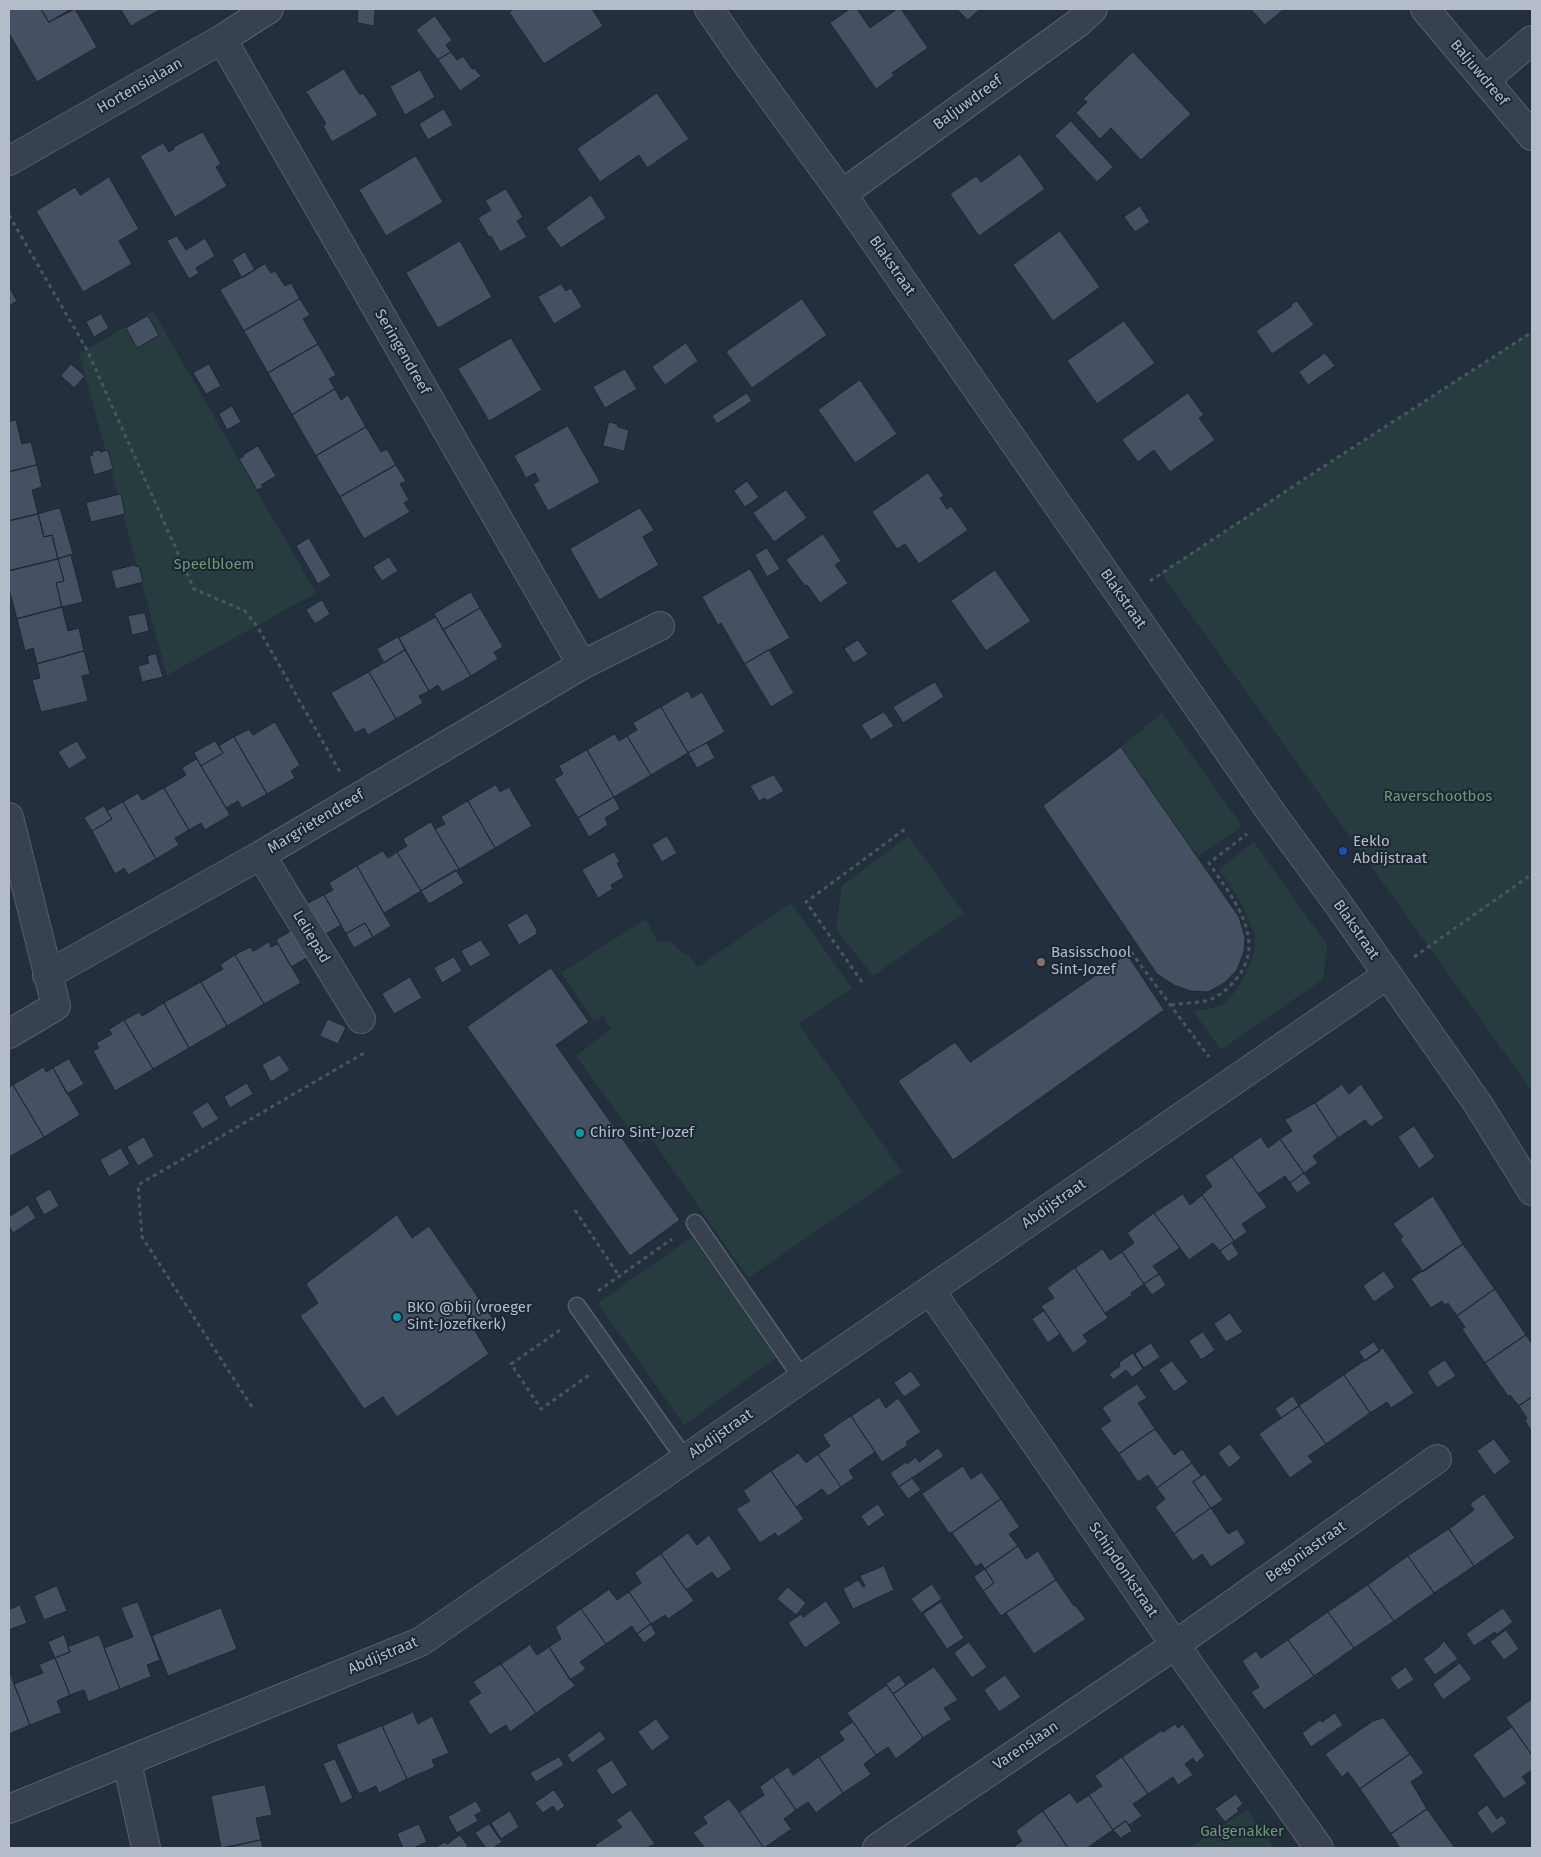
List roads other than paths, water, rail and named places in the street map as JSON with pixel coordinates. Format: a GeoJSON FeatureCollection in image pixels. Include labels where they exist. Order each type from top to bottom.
{"type":"FeatureCollection","features":[{"type":"Feature","properties":{"kind":"street","name":"Hortensialaan"},"geometry":{"type":"LineString","coordinates":[[9,161],[222,39],[269,9]]}},
{"type":"Feature","properties":{"kind":"street","name":"Blakstraat"},"geometry":{"type":"LineString","coordinates":[[710,9],[740,54],[842,194],[1273,815],[1478,1104],[1532,1191]]}},
{"type":"Feature","properties":{"kind":"street","name":"Baljuwdreef"},"geometry":{"type":"LineString","coordinates":[[842,194],[1078,24],[1093,9]]}},
{"type":"Feature","properties":{"kind":"street","name":"Baljuwdreef"},"geometry":{"type":"LineString","coordinates":[[1425,9],[1532,136]]}},
{"type":"Feature","properties":{"kind":"street","name":"Seringendreef"},"geometry":{"type":"LineString","coordinates":[[222,39],[582,665]]}},
{"type":"Feature","properties":{"kind":"street"},"geometry":{"type":"LineString","coordinates":[[1485,80],[1532,40]]}},
{"type":"Feature","properties":{"kind":"street","name":"Margrietendreef"},"geometry":{"type":"LineString","coordinates":[[47,975],[261,855],[582,665],[660,626]]}},
{"type":"Feature","properties":{"kind":"street"},"geometry":{"type":"LineString","coordinates":[[9,817],[56,1006],[9,1034]]}},
{"type":"Feature","properties":{"kind":"street","name":"Leliepad"},"geometry":{"type":"LineString","coordinates":[[261,855],[362,1019]]}},
{"type":"Feature","properties":{"kind":"street","name":"Abdijstraat"},"geometry":{"type":"LineString","coordinates":[[9,1809],[420,1642],[1387,975]]}},
{"type":"Feature","properties":{"kind":"street","name":"Schipdonkstraat"},"geometry":{"type":"LineString","coordinates":[[930,1290],[1175,1645],[1319,1848]]}},
{"type":"Feature","properties":{"kind":"street","name":"Begoniastraat"},"geometry":{"type":"LineString","coordinates":[[1175,1645],[1437,1459]]}},
{"type":"Feature","properties":{"kind":"street","name":"Varenslaan"},"geometry":{"type":"LineString","coordinates":[[877,1848],[1175,1645]]}},
{"type":"Feature","properties":{"kind":"street"},"geometry":{"type":"LineString","coordinates":[[127,1762],[146,1848]]}},
{"type":"Feature","properties":{"kind":"lane"},"geometry":{"type":"LineString","coordinates":[[696,1223],[802,1378]]}},
{"type":"Feature","properties":{"kind":"lane"},"geometry":{"type":"LineString","coordinates":[[580,1309],[685,1458]]}},
{"type":"Feature","properties":{"kind":"place","name":"Eeklo Abdijstraat"},"geometry":{"type":"Point","coordinates":[1343,851]}},
{"type":"Feature","properties":{"kind":"place","name":"Basisschool Sint-Jozef"},"geometry":{"type":"Point","coordinates":[1041,962]}},
{"type":"Feature","properties":{"kind":"place","name":"Chiro Sint-Jozef"},"geometry":{"type":"Point","coordinates":[580,1133]}},
{"type":"Feature","properties":{"kind":"place","name":"BKO @bij (vroeger Sint-Jozefkerk)"},"geometry":{"type":"Point","coordinates":[397,1317]}},
{"type":"Feature","properties":{"kind":"park label","name":"Speelbloem"},"geometry":{"type":"Point","coordinates":[214,565]}},
{"type":"Feature","properties":{"kind":"park label","name":"Raverschootbos"},"geometry":{"type":"Point","coordinates":[1438,797]}},
{"type":"Feature","properties":{"kind":"park label","name":"Galgenakker"},"geometry":{"type":"Point","coordinates":[1242,1832]}}]}
